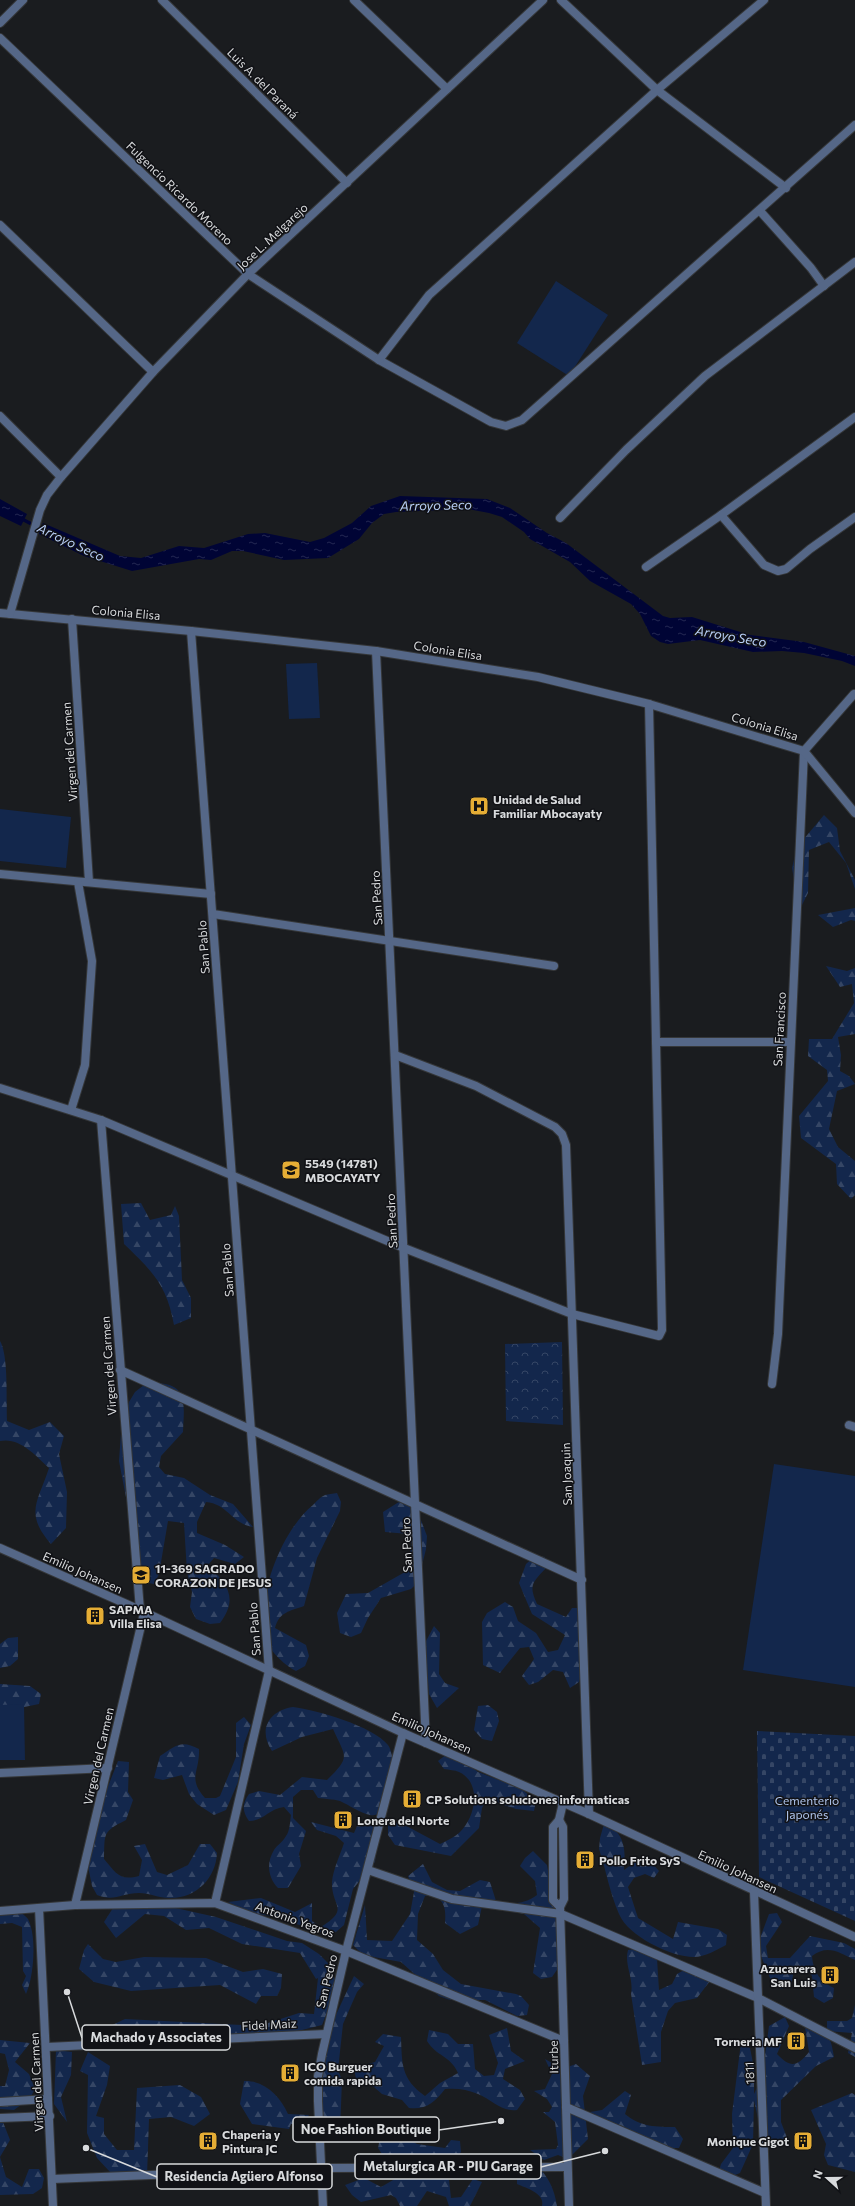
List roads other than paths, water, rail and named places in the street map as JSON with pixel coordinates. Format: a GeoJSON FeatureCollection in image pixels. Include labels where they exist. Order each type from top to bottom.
{"type":"FeatureCollection","features":[{"type":"Feature","properties":{"kind":"street"},"geometry":{"type":"LineString","coordinates":[[0,23],[23,0]]}},
{"type":"Feature","properties":{"kind":"street","name":"Luis A. del Paraná"},"geometry":{"type":"LineString","coordinates":[[162,0],[347,183]]}},
{"type":"Feature","properties":{"kind":"street"},"geometry":{"type":"LineString","coordinates":[[354,0],[447,89]]}},
{"type":"Feature","properties":{"kind":"street","name":"Jose L. Melgarejo"},"geometry":{"type":"LineString","coordinates":[[10,614],[40,510],[47,495],[61,476],[153,372],[248,274],[543,0]]}},
{"type":"Feature","properties":{"kind":"street"},"geometry":{"type":"LineString","coordinates":[[561,0],[657,90],[786,188]]}},
{"type":"Feature","properties":{"kind":"street"},"geometry":{"type":"LineString","coordinates":[[380,360],[430,295],[657,90],[764,0]]}},
{"type":"Feature","properties":{"kind":"street","name":"Fulgencio Ricardo Moreno"},"geometry":{"type":"LineString","coordinates":[[0,38],[248,274],[380,360],[491,422],[506,426],[522,420],[786,188],[855,125]]}},
{"type":"Feature","properties":{"kind":"street"},"geometry":{"type":"LineString","coordinates":[[760,211],[811,268],[824,286]]}},
{"type":"Feature","properties":{"kind":"street"},"geometry":{"type":"LineString","coordinates":[[0,225],[153,372]]}},
{"type":"Feature","properties":{"kind":"street"},"geometry":{"type":"LineString","coordinates":[[560,518],[626,450],[705,376],[855,262]]}},
{"type":"Feature","properties":{"kind":"street"},"geometry":{"type":"LineString","coordinates":[[0,416],[61,476]]}},
{"type":"Feature","properties":{"kind":"street"},"geometry":{"type":"LineString","coordinates":[[646,567],[721,515],[855,417]]}},
{"type":"Feature","properties":{"kind":"street"},"geometry":{"type":"LineString","coordinates":[[721,515],[764,565],[778,571],[786,569],[810,549],[855,517]]}},
{"type":"Feature","properties":{"kind":"street","name":"Colonia Elisa"},"geometry":{"type":"LineString","coordinates":[[0,613],[191,631],[376,651],[538,677],[648,704],[804,751],[855,813]]}},
{"type":"Feature","properties":{"kind":"street","name":"Virgen del Carmen"},"geometry":{"type":"LineString","coordinates":[[72,619],[89,882]]}},
{"type":"Feature","properties":{"kind":"street","name":"San Pablo"},"geometry":{"type":"LineString","coordinates":[[191,631],[269,1672],[215,1902]]}},
{"type":"Feature","properties":{"kind":"street","name":"San Pedro"},"geometry":{"type":"LineString","coordinates":[[376,651],[426,1743]]}},
{"type":"Feature","properties":{"kind":"street"},"geometry":{"type":"LineString","coordinates":[[804,751],[854,694]]}},
{"type":"Feature","properties":{"kind":"street"},"geometry":{"type":"LineString","coordinates":[[0,1088],[101,1120],[404,1248],[572,1314],[657,1337],[662,1333],[648,704]]}},
{"type":"Feature","properties":{"kind":"street","name":"San Francisco"},"geometry":{"type":"LineString","coordinates":[[772,1384],[778,1334],[804,751]]}},
{"type":"Feature","properties":{"kind":"street"},"geometry":{"type":"LineString","coordinates":[[0,874],[211,894]]}},
{"type":"Feature","properties":{"kind":"street"},"geometry":{"type":"LineString","coordinates":[[71,1110],[85,1065],[92,961],[78,882]]}},
{"type":"Feature","properties":{"kind":"street"},"geometry":{"type":"LineString","coordinates":[[212,914],[554,966]]}},
{"type":"Feature","properties":{"kind":"street"},"geometry":{"type":"LineString","coordinates":[[656,1042],[790,1042]]}},
{"type":"Feature","properties":{"kind":"street","name":"San Joaquin"},"geometry":{"type":"LineString","coordinates":[[395,1056],[476,1086],[555,1127],[562,1134],[566,1146],[589,1814]]}},
{"type":"Feature","properties":{"kind":"street","name":"Virgen del Carmen"},"geometry":{"type":"LineString","coordinates":[[75,1905],[108,1768],[142,1611],[120,1370],[101,1120]]}},
{"type":"Feature","properties":{"kind":"street"},"geometry":{"type":"LineString","coordinates":[[120,1370],[416,1506],[582,1580]]}},
{"type":"Feature","properties":{"kind":"street","name":"Emilio Johansen"},"geometry":{"type":"LineString","coordinates":[[0,1548],[142,1611],[269,1672],[403,1733],[589,1814],[754,1892],[855,1937]]}},
{"type":"Feature","properties":{"kind":"street","name":"San Pedro"},"geometry":{"type":"LineString","coordinates":[[323,2206],[318,2076],[326,2034],[346,1951],[403,1733]]}},
{"type":"Feature","properties":{"kind":"street"},"geometry":{"type":"LineString","coordinates":[[0,1773],[108,1768]]}},
{"type":"Feature","properties":{"kind":"street","name":"Iturbe"},"geometry":{"type":"LineString","coordinates":[[563,1803],[559,1820],[552,1827],[553,1900],[560,1910],[569,2206]]}},
{"type":"Feature","properties":{"kind":"street"},"geometry":{"type":"LineString","coordinates":[[368,1870],[452,1900],[560,1910],[758,1998],[855,2048]]}},
{"type":"Feature","properties":{"kind":"street","name":"1811"},"geometry":{"type":"LineString","coordinates":[[754,1892],[766,2206]]}},
{"type":"Feature","properties":{"kind":"street","name":"Antonio Yegros"},"geometry":{"type":"LineString","coordinates":[[0,1911],[75,1905],[215,1902],[346,1951],[564,2042]]}},
{"type":"Feature","properties":{"kind":"street","name":"Virgen del Carmen"},"geometry":{"type":"LineString","coordinates":[[39,1908],[47,2047],[53,2206]]}},
{"type":"Feature","properties":{"kind":"street","name":"Fidel Maiz"},"geometry":{"type":"LineString","coordinates":[[47,2047],[326,2034]]}},
{"type":"Feature","properties":{"kind":"street"},"geometry":{"type":"LineString","coordinates":[[0,2102],[48,2099]]}},
{"type":"Feature","properties":{"kind":"street"},"geometry":{"type":"LineString","coordinates":[[566,2107],[765,2193]]}},
{"type":"Feature","properties":{"kind":"street"},"geometry":{"type":"LineString","coordinates":[[0,2118],[50,2116]]}},
{"type":"Feature","properties":{"kind":"street"},"geometry":{"type":"LineString","coordinates":[[52,2179],[321,2168],[567,2167]]}},
{"type":"Feature","properties":{"kind":"water"},"geometry":{"type":"Polygon","coordinates":[[[400,496],[487,499],[510,508],[547,533],[566,543],[663,616],[670,618],[692,617],[750,635],[804,642],[855,656],[855,666],[842,661],[804,653],[782,651],[753,652],[700,640],[668,644],[660,642],[651,636],[640,614],[631,604],[590,581],[570,562],[530,539],[524,532],[502,517],[468,509],[396,512],[384,514],[372,523],[359,539],[328,558],[284,560],[243,551],[232,551],[211,560],[199,559],[132,571],[84,556],[39,534],[43,523],[120,556],[141,558],[179,546],[204,548],[248,534],[265,533],[310,542],[324,538],[352,523],[371,506],[400,496]]]}},
{"type":"Feature","properties":{"kind":"water"},"geometry":{"type":"Polygon","coordinates":[[[0,499],[27,514],[21,526],[0,516],[0,499]]]}},
{"type":"Feature","properties":{"kind":"waterway","name":"Arroyo Seco"},"geometry":{"type":"LineString","coordinates":[[20,518],[45,531]]}},
{"type":"Feature","properties":{"kind":"place","name":"Unidad de Salud Familiar Mbocayaty"},"geometry":{"type":"Point","coordinates":[479,806]}},
{"type":"Feature","properties":{"kind":"place","name":"5549 (14781) MBOCAYATY"},"geometry":{"type":"Point","coordinates":[291,1170]}},
{"type":"Feature","properties":{"kind":"place","name":"11-369 SAGRADO CORAZON DE JESUS"},"geometry":{"type":"Point","coordinates":[141,1575]}},
{"type":"Feature","properties":{"kind":"place","name":"SAPMA Villa Elisa"},"geometry":{"type":"Point","coordinates":[95,1616]}},
{"type":"Feature","properties":{"kind":"place","name":"CP Solutions soluciones informaticas"},"geometry":{"type":"Point","coordinates":[412,1799]}},
{"type":"Feature","properties":{"kind":"place","name":"Lonera del Norte"},"geometry":{"type":"Point","coordinates":[343,1820]}},
{"type":"Feature","properties":{"kind":"place","name":"Pollo Frito SyS"},"geometry":{"type":"Point","coordinates":[585,1860]}},
{"type":"Feature","properties":{"kind":"place","name":"Azucarera San Luis"},"geometry":{"type":"Point","coordinates":[830,1975]}},
{"type":"Feature","properties":{"kind":"place","name":"Machado y Associates"},"geometry":{"type":"Point","coordinates":[67,1992]}},
{"type":"Feature","properties":{"kind":"place","name":"Torneria MF"},"geometry":{"type":"Point","coordinates":[796,2041]}},
{"type":"Feature","properties":{"kind":"place","name":"ICO Burguer comida rapida"},"geometry":{"type":"Point","coordinates":[290,2073]}},
{"type":"Feature","properties":{"kind":"place","name":"Noe Fashion Boutique"},"geometry":{"type":"Point","coordinates":[501,2121]}},
{"type":"Feature","properties":{"kind":"place","name":"Chaperia y Pintura JC"},"geometry":{"type":"Point","coordinates":[208,2141]}},
{"type":"Feature","properties":{"kind":"place","name":"Monique Gigot"},"geometry":{"type":"Point","coordinates":[803,2141]}},
{"type":"Feature","properties":{"kind":"place","name":"Residencia Agüero Alfonso"},"geometry":{"type":"Point","coordinates":[86,2148]}},
{"type":"Feature","properties":{"kind":"place","name":"Metalurgica AR - PIU Garage"},"geometry":{"type":"Point","coordinates":[605,2151]}},
{"type":"Feature","properties":{"kind":"park label","name":"Cementerio Japonés"},"geometry":{"type":"Point","coordinates":[807,1807]}}]}
